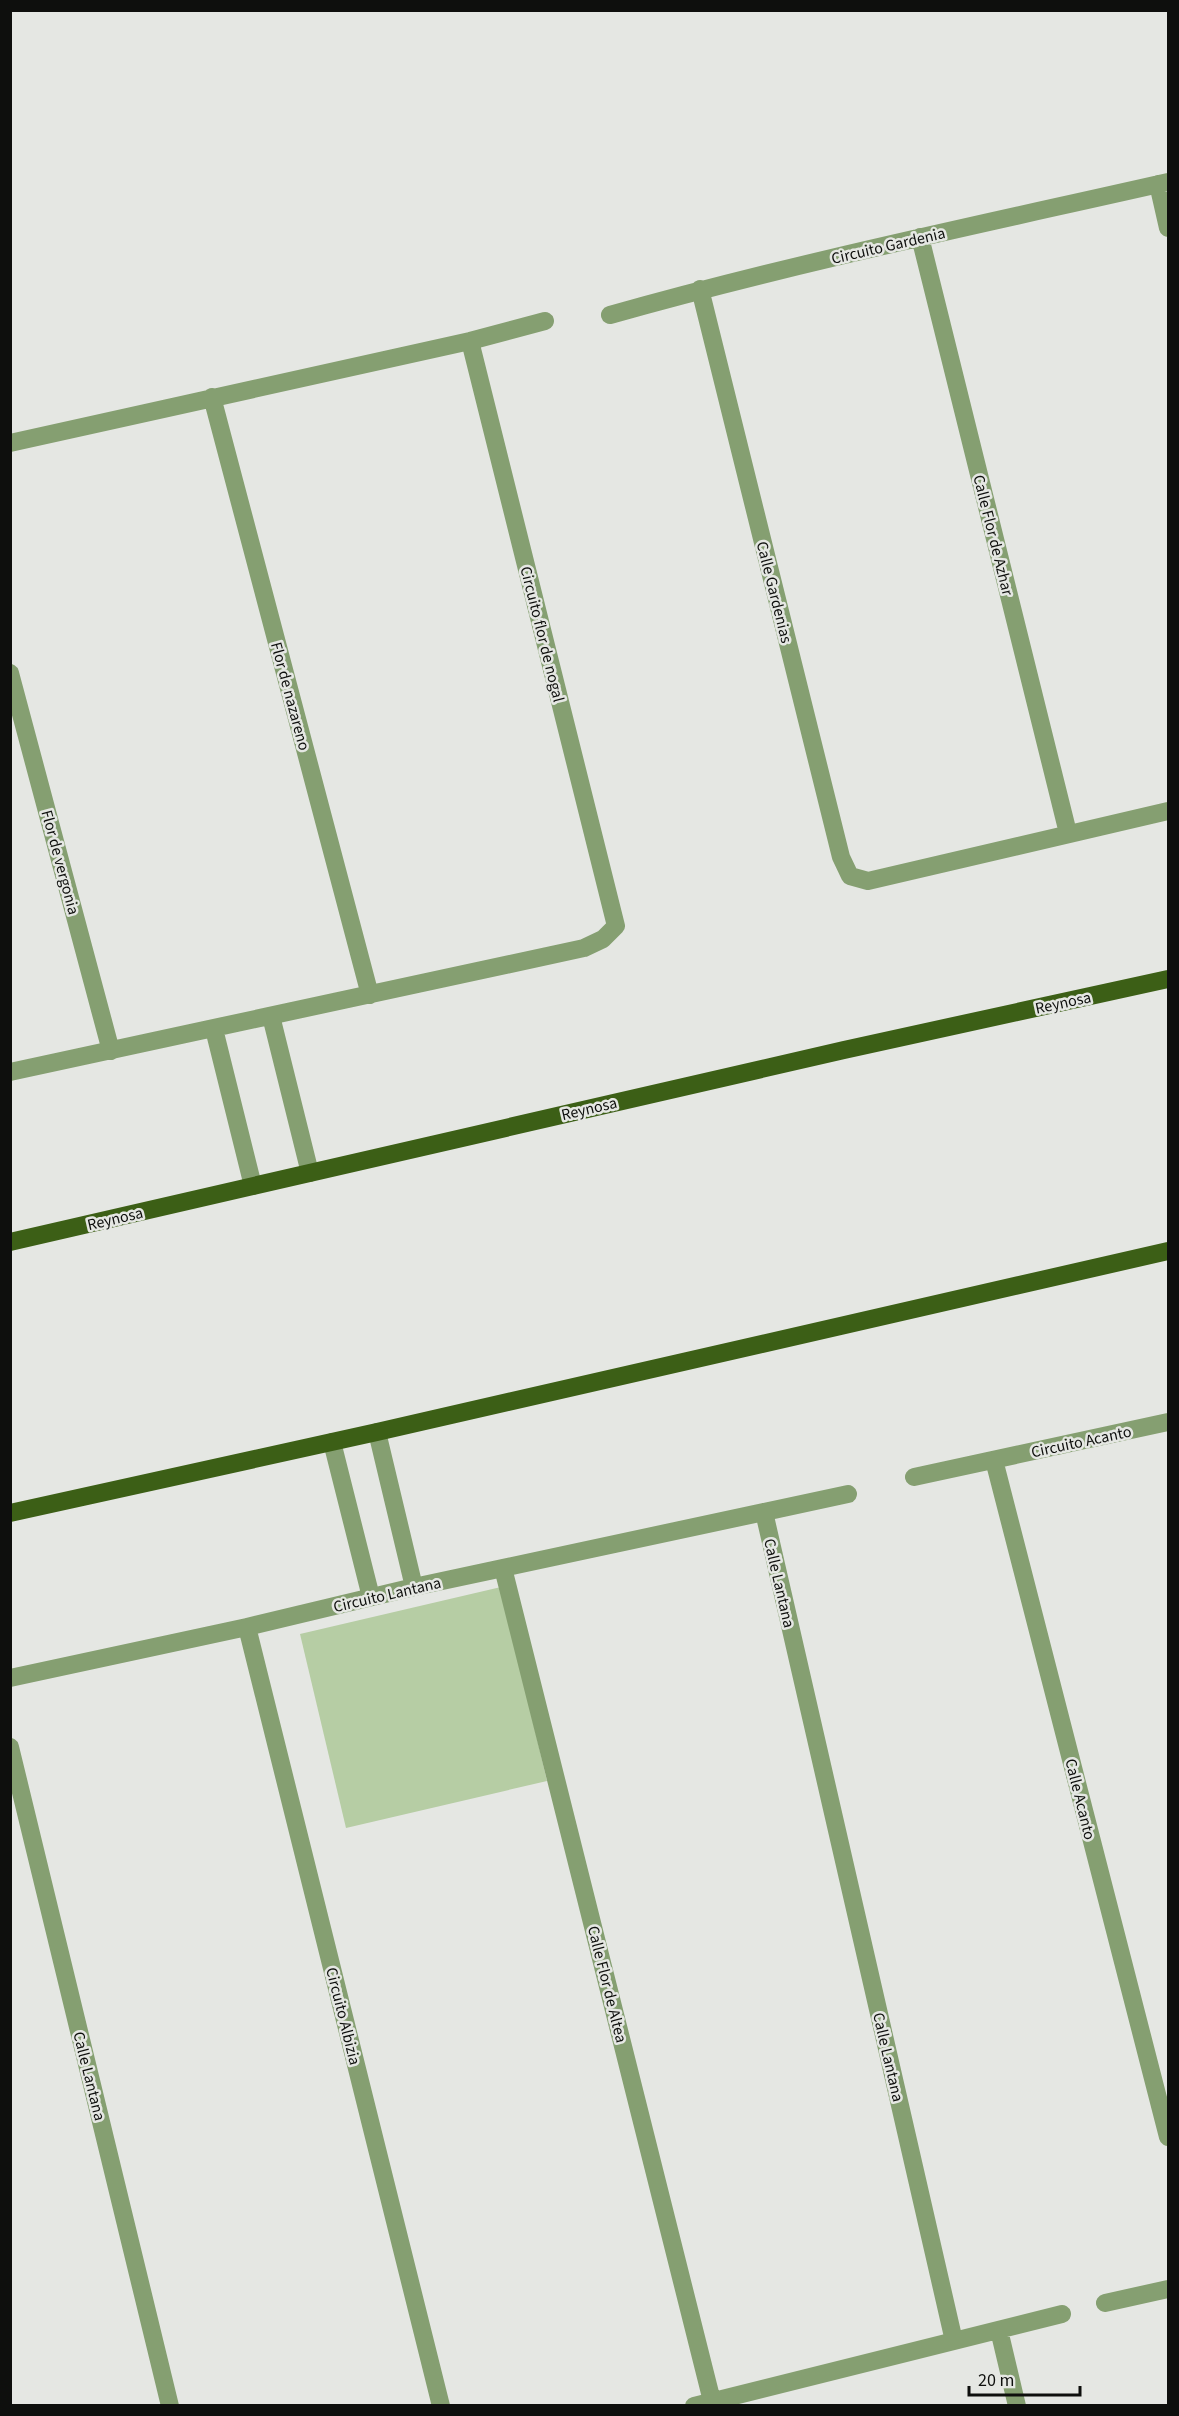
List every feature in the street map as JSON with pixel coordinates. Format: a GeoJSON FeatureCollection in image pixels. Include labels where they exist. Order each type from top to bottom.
{"type":"FeatureCollection","features":[{"type":"Feature","properties":{"kind":"main road","name":"Reynosa"},"geometry":{"type":"LineString","coordinates":[[10,1242],[844,1050],[1168,979]]}},
{"type":"Feature","properties":{"kind":"main road"},"geometry":{"type":"LineString","coordinates":[[10,1513],[377,1432],[1168,1251]]}},
{"type":"Feature","properties":{"kind":"street"},"geometry":{"type":"LineString","coordinates":[[1163,183],[1168,228]]}},
{"type":"Feature","properties":{"kind":"street","name":"Circuito Gardenia"},"geometry":{"type":"LineString","coordinates":[[610,315],[700,289],[1163,183]]}},
{"type":"Feature","properties":{"kind":"street","name":"Calle Flor de Azhar"},"geometry":{"type":"LineString","coordinates":[[920,237],[1068,833]]}},
{"type":"Feature","properties":{"kind":"street","name":"Calle Gardenias"},"geometry":{"type":"LineString","coordinates":[[700,289],[841,856],[850,876],[868,881],[1068,833]]}},
{"type":"Feature","properties":{"kind":"street"},"geometry":{"type":"LineString","coordinates":[[10,443],[470,341],[545,321]]}},
{"type":"Feature","properties":{"kind":"street","name":"Circuito flor de nogal"},"geometry":{"type":"LineString","coordinates":[[370,995],[584,948],[603,939],[616,926],[470,341]]}},
{"type":"Feature","properties":{"kind":"street","name":"Flor de nazareno"},"geometry":{"type":"LineString","coordinates":[[212,397],[370,995]]}},
{"type":"Feature","properties":{"kind":"street","name":"Flor de vergonia"},"geometry":{"type":"LineString","coordinates":[[10,673],[111,1051]]}},
{"type":"Feature","properties":{"kind":"street"},"geometry":{"type":"LineString","coordinates":[[1068,833],[1168,811]]}},
{"type":"Feature","properties":{"kind":"street"},"geometry":{"type":"LineString","coordinates":[[10,1072],[370,995]]}},
{"type":"Feature","properties":{"kind":"street"},"geometry":{"type":"LineString","coordinates":[[271,1016],[310,1173]]}},
{"type":"Feature","properties":{"kind":"street"},"geometry":{"type":"LineString","coordinates":[[214,1029],[253,1186]]}},
{"type":"Feature","properties":{"kind":"street","name":"Circuito Acanto"},"geometry":{"type":"LineString","coordinates":[[914,1478],[1168,1422]]}},
{"type":"Feature","properties":{"kind":"street"},"geometry":{"type":"LineString","coordinates":[[377,1432],[414,1587]]}},
{"type":"Feature","properties":{"kind":"street"},"geometry":{"type":"LineString","coordinates":[[332,1442],[371,1597]]}},
{"type":"Feature","properties":{"kind":"street","name":"Calle Acanto"},"geometry":{"type":"LineString","coordinates":[[994,1460],[1168,2137]]}},
{"type":"Feature","properties":{"kind":"street","name":"Circuito Lantana"},"geometry":{"type":"LineString","coordinates":[[10,1678],[247,1627],[414,1587],[848,1494]]}},
{"type":"Feature","properties":{"kind":"street","name":"Calle Lantana"},"geometry":{"type":"LineString","coordinates":[[764,1512],[954,2341]]}},
{"type":"Feature","properties":{"kind":"street","name":"Calle Flor de Altea"},"geometry":{"type":"LineString","coordinates":[[503,1568],[703,2403]]}},
{"type":"Feature","properties":{"kind":"street","name":"Circuito Albizia"},"geometry":{"type":"LineString","coordinates":[[247,1627],[441,2406]]}},
{"type":"Feature","properties":{"kind":"street","name":"Calle Lantana"},"geometry":{"type":"LineString","coordinates":[[10,1747],[170,2406]]}},
{"type":"Feature","properties":{"kind":"street"},"geometry":{"type":"LineString","coordinates":[[1104,2303],[1168,2289]]}},
{"type":"Feature","properties":{"kind":"street"},"geometry":{"type":"LineString","coordinates":[[703,2403],[1062,2314]]}},
{"type":"Feature","properties":{"kind":"street"},"geometry":{"type":"LineString","coordinates":[[999,2330],[1017,2406]]}},
{"type":"Feature","properties":{"kind":"green space"},"geometry":{"type":"Polygon","coordinates":[[[501,1587],[547,1781],[346,1828],[300,1634],[501,1587]]]}}]}
